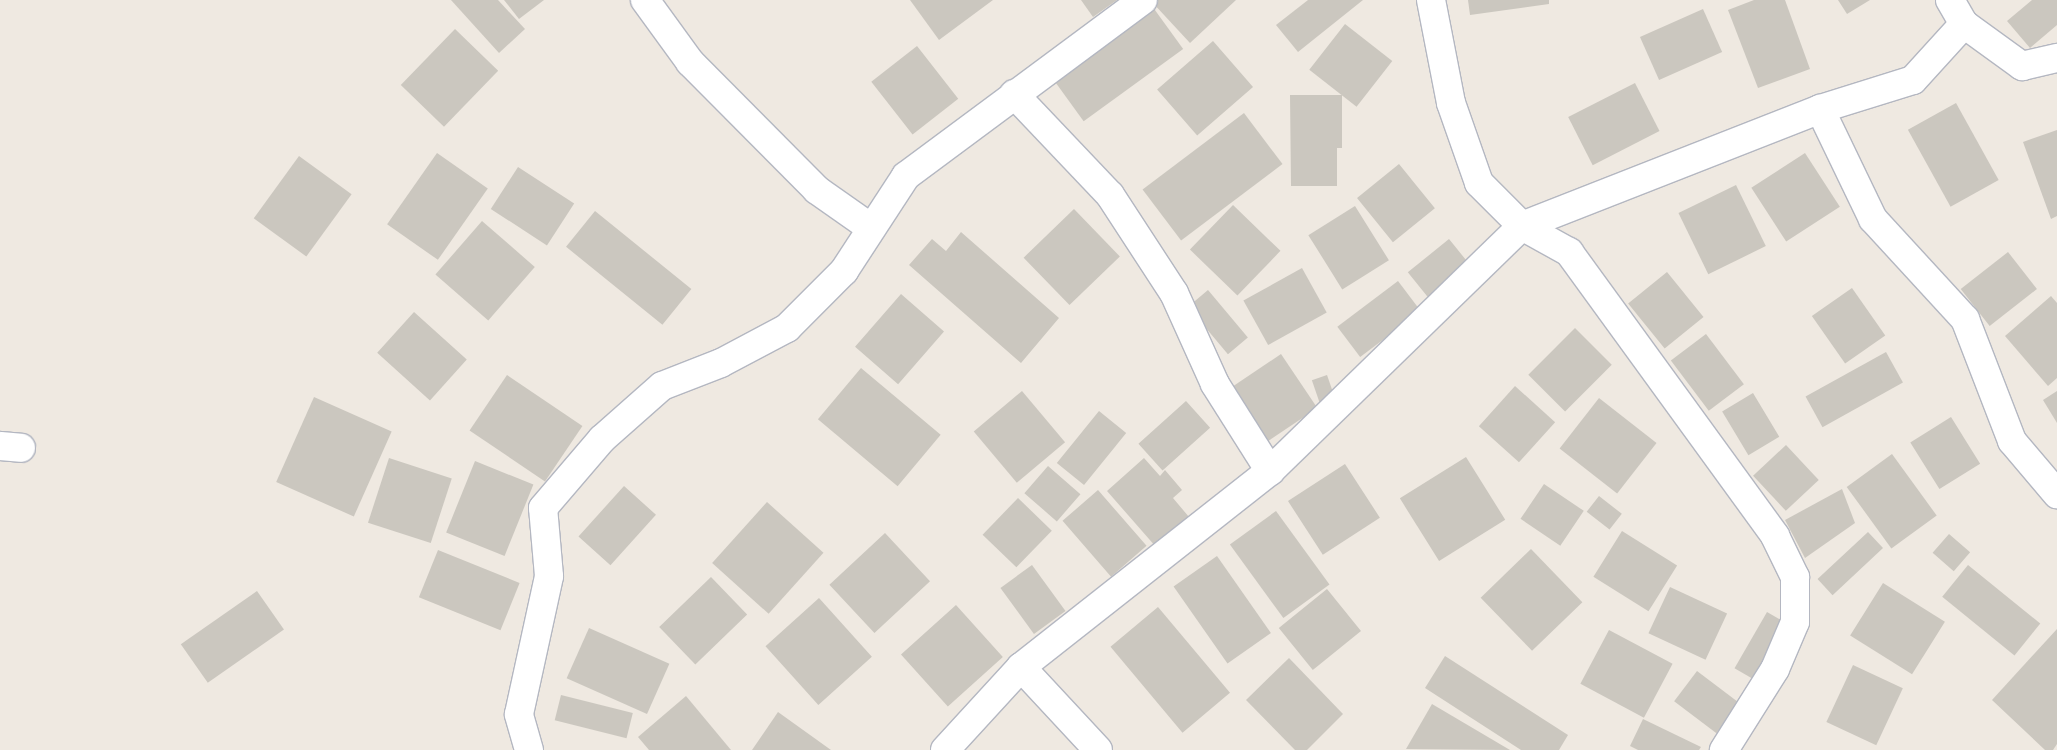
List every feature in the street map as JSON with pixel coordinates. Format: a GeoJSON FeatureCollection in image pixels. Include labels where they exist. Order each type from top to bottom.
{"type":"FeatureCollection","features":[{"type":"Feature","properties":{"kind":"street"},"geometry":{"type":"LineString","coordinates":[[645,0],[690,62],[817,190],[871,228]]}},
{"type":"Feature","properties":{"kind":"street"},"geometry":{"type":"LineString","coordinates":[[529,750],[519,714],[549,576],[543,508],[602,439],[662,386],[721,363],[787,328],[844,271],[906,176],[1143,0]]}},
{"type":"Feature","properties":{"kind":"street"},"geometry":{"type":"LineString","coordinates":[[1431,0],[1451,102],[1479,183],[1522,226],[1569,252],[1775,536],[1795,577],[1795,622],[1775,669],[1724,750]]}},
{"type":"Feature","properties":{"kind":"street"},"geometry":{"type":"LineString","coordinates":[[1950,0],[1964,24],[2022,66],[2057,58]]}},
{"type":"Feature","properties":{"kind":"street"},"geometry":{"type":"LineString","coordinates":[[945,750],[1021,667],[1270,471],[1522,226],[1820,109],[1913,80],[1964,24]]}},
{"type":"Feature","properties":{"kind":"street"},"geometry":{"type":"LineString","coordinates":[[1014,94],[1110,195],[1174,292],[1215,384],[1270,471]]}},
{"type":"Feature","properties":{"kind":"street"},"geometry":{"type":"LineString","coordinates":[[1820,109],[1873,218],[1965,319],[2012,440],[2057,494]]}},
{"type":"Feature","properties":{"kind":"street"},"geometry":{"type":"LineString","coordinates":[[1021,667],[1098,750]]}},
{"type":"Feature","properties":{"kind":"building"},"geometry":{"type":"Polygon","coordinates":[[[451,0],[498,0],[525,29],[499,53],[451,0]]]}},
{"type":"Feature","properties":{"kind":"building"},"geometry":{"type":"Polygon","coordinates":[[[504,0],[544,0],[519,19],[504,0]]]}},
{"type":"Feature","properties":{"kind":"building"},"geometry":{"type":"Polygon","coordinates":[[[910,0],[993,0],[939,40],[910,0]]]}},
{"type":"Feature","properties":{"kind":"building"},"geometry":{"type":"Polygon","coordinates":[[[1081,0],[1117,0],[1093,17],[1081,0]]]}},
{"type":"Feature","properties":{"kind":"building"},"geometry":{"type":"Polygon","coordinates":[[[1155,0],[1236,0],[1190,43],[1152,2],[1155,0]]]}},
{"type":"Feature","properties":{"kind":"building"},"geometry":{"type":"Polygon","coordinates":[[[1308,0],[1363,0],[1298,52],[1276,25],[1308,0]]]}},
{"type":"Feature","properties":{"kind":"building"},"geometry":{"type":"Polygon","coordinates":[[[1468,0],[1549,0],[1549,4],[1470,15],[1468,0]]]}},
{"type":"Feature","properties":{"kind":"building"},"geometry":{"type":"Polygon","coordinates":[[[1754,0],[1785,0],[1810,69],[1758,88],[1728,10],[1754,0]]]}},
{"type":"Feature","properties":{"kind":"building"},"geometry":{"type":"Polygon","coordinates":[[[1838,0],[1870,0],[1847,14],[1838,0]]]}},
{"type":"Feature","properties":{"kind":"building"},"geometry":{"type":"Polygon","coordinates":[[[2032,0],[2057,0],[2057,25],[2030,48],[2007,21],[2032,0]]]}},
{"type":"Feature","properties":{"kind":"building"},"geometry":{"type":"Polygon","coordinates":[[[1152,6],[1183,49],[1084,121],[1052,78],[1152,6]]]}},
{"type":"Feature","properties":{"kind":"building"},"geometry":{"type":"Polygon","coordinates":[[[1703,9],[1722,52],[1659,80],[1640,37],[1703,9]]]}},
{"type":"Feature","properties":{"kind":"building"},"geometry":{"type":"Polygon","coordinates":[[[1345,24],[1392,61],[1357,107],[1309,70],[1345,24]]]}},
{"type":"Feature","properties":{"kind":"building"},"geometry":{"type":"Polygon","coordinates":[[[455,29],[498,71],[444,127],[401,85],[455,29]]]}},
{"type":"Feature","properties":{"kind":"building"},"geometry":{"type":"Polygon","coordinates":[[[1213,41],[1253,87],[1197,136],[1157,90],[1213,41]]]}},
{"type":"Feature","properties":{"kind":"building"},"geometry":{"type":"Polygon","coordinates":[[[917,46],[958,99],[913,135],[871,82],[917,46]]]}},
{"type":"Feature","properties":{"kind":"building"},"geometry":{"type":"Polygon","coordinates":[[[1635,83],[1660,131],[1593,165],[1568,117],[1635,83]]]}},
{"type":"Feature","properties":{"kind":"building"},"geometry":{"type":"Polygon","coordinates":[[[1290,95],[1342,95],[1342,148],[1337,148],[1337,186],[1291,186],[1290,95]]]}},
{"type":"Feature","properties":{"kind":"building"},"geometry":{"type":"Polygon","coordinates":[[[1956,103],[1999,180],[1951,207],[1908,130],[1956,103]]]}},
{"type":"Feature","properties":{"kind":"building"},"geometry":{"type":"Polygon","coordinates":[[[1244,113],[1283,164],[1181,241],[1143,189],[1244,113]]]}},
{"type":"Feature","properties":{"kind":"building"},"geometry":{"type":"Polygon","coordinates":[[[2057,130],[2057,216],[2051,219],[2023,142],[2057,130]]]}},
{"type":"Feature","properties":{"kind":"building"},"geometry":{"type":"Polygon","coordinates":[[[437,153],[488,189],[438,260],[387,224],[437,153]]]}},
{"type":"Feature","properties":{"kind":"building"},"geometry":{"type":"Polygon","coordinates":[[[1805,153],[1840,207],[1786,242],[1751,188],[1805,153]]]}},
{"type":"Feature","properties":{"kind":"building"},"geometry":{"type":"Polygon","coordinates":[[[299,156],[352,194],[306,257],[254,218],[299,156]]]}},
{"type":"Feature","properties":{"kind":"building"},"geometry":{"type":"Polygon","coordinates":[[[1399,164],[1435,208],[1393,242],[1357,198],[1399,164]]]}},
{"type":"Feature","properties":{"kind":"building"},"geometry":{"type":"Polygon","coordinates":[[[518,167],[574,203],[547,245],[491,209],[518,167]]]}},
{"type":"Feature","properties":{"kind":"building"},"geometry":{"type":"Polygon","coordinates":[[[1736,185],[1766,246],[1708,274],[1678,213],[1736,185]]]}},
{"type":"Feature","properties":{"kind":"building"},"geometry":{"type":"Polygon","coordinates":[[[1233,205],[1280,251],[1237,295],[1190,250],[1233,205]]]}},
{"type":"Feature","properties":{"kind":"building"},"geometry":{"type":"Polygon","coordinates":[[[1355,206],[1389,260],[1342,289],[1308,235],[1355,206]]]}},
{"type":"Feature","properties":{"kind":"building"},"geometry":{"type":"Polygon","coordinates":[[[1074,209],[1120,256],[1069,305],[1024,258],[1074,209]]]}},
{"type":"Feature","properties":{"kind":"building"},"geometry":{"type":"Polygon","coordinates":[[[595,211],[691,289],[662,325],[566,247],[595,211]]]}},
{"type":"Feature","properties":{"kind":"building"},"geometry":{"type":"Polygon","coordinates":[[[482,221],[535,267],[488,321],[435,275],[482,221]]]}},
{"type":"Feature","properties":{"kind":"building"},"geometry":{"type":"Polygon","coordinates":[[[961,232],[1059,318],[1021,363],[909,265],[932,239],[946,251],[961,232]]]}},
{"type":"Feature","properties":{"kind":"building"},"geometry":{"type":"Polygon","coordinates":[[[1449,239],[1470,265],[1429,298],[1408,272],[1449,239]]]}},
{"type":"Feature","properties":{"kind":"building"},"geometry":{"type":"Polygon","coordinates":[[[2008,252],[2037,289],[1990,326],[1961,289],[2008,252]]]}},
{"type":"Feature","properties":{"kind":"building"},"geometry":{"type":"Polygon","coordinates":[[[1302,268],[1327,313],[1268,345],[1243,300],[1302,268]]]}},
{"type":"Feature","properties":{"kind":"building"},"geometry":{"type":"Polygon","coordinates":[[[1667,272],[1704,317],[1665,349],[1628,303],[1667,272]]]}},
{"type":"Feature","properties":{"kind":"building"},"geometry":{"type":"Polygon","coordinates":[[[1398,281],[1421,311],[1360,357],[1337,327],[1398,281]]]}},
{"type":"Feature","properties":{"kind":"building"},"geometry":{"type":"Polygon","coordinates":[[[1852,288],[1885,336],[1845,364],[1812,316],[1852,288]]]}},
{"type":"Feature","properties":{"kind":"building"},"geometry":{"type":"Polygon","coordinates":[[[1208,290],[1248,337],[1228,354],[1188,307],[1208,290]]]}},
{"type":"Feature","properties":{"kind":"building"},"geometry":{"type":"Polygon","coordinates":[[[901,294],[944,331],[898,384],[855,347],[901,294]]]}},
{"type":"Feature","properties":{"kind":"building"},"geometry":{"type":"Polygon","coordinates":[[[2051,296],[2057,303],[2057,378],[2048,386],[2005,336],[2051,296]]]}},
{"type":"Feature","properties":{"kind":"building"},"geometry":{"type":"Polygon","coordinates":[[[414,312],[467,360],[430,400],[377,353],[414,312]]]}},
{"type":"Feature","properties":{"kind":"building"},"geometry":{"type":"Polygon","coordinates":[[[1575,328],[1612,365],[1565,411],[1528,375],[1575,328]]]}},
{"type":"Feature","properties":{"kind":"building"},"geometry":{"type":"Polygon","coordinates":[[[1706,334],[1744,384],[1709,411],[1671,360],[1706,334]]]}},
{"type":"Feature","properties":{"kind":"building"},"geometry":{"type":"Polygon","coordinates":[[[1886,352],[1903,383],[1823,427],[1806,397],[1886,352]]]}},
{"type":"Feature","properties":{"kind":"building"},"geometry":{"type":"Polygon","coordinates":[[[1281,354],[1317,408],[1267,442],[1230,388],[1281,354]]]}},
{"type":"Feature","properties":{"kind":"building"},"geometry":{"type":"Polygon","coordinates":[[[861,368],[941,435],[898,486],[818,419],[861,368]]]}},
{"type":"Feature","properties":{"kind":"building"},"geometry":{"type":"Polygon","coordinates":[[[507,375],[582,426],[545,481],[470,431],[507,375]]]}},
{"type":"Feature","properties":{"kind":"building"},"geometry":{"type":"Polygon","coordinates":[[[1327,375],[1336,401],[1321,407],[1312,380],[1327,375]]]}},
{"type":"Feature","properties":{"kind":"building"},"geometry":{"type":"Polygon","coordinates":[[[1515,386],[1555,422],[1519,462],[1479,426],[1515,386]]]}},
{"type":"Feature","properties":{"kind":"building"},"geometry":{"type":"Polygon","coordinates":[[[1022,391],[1065,442],[1017,483],[974,431],[1022,391]]]}},
{"type":"Feature","properties":{"kind":"building"},"geometry":{"type":"Polygon","coordinates":[[[2057,391],[2057,423],[2043,400],[2057,391]]]}},
{"type":"Feature","properties":{"kind":"building"},"geometry":{"type":"Polygon","coordinates":[[[1753,393],[1779,437],[1748,455],[1722,412],[1753,393]]]}},
{"type":"Feature","properties":{"kind":"building"},"geometry":{"type":"Polygon","coordinates":[[[314,397],[392,432],[354,517],[276,482],[314,397]]]}},
{"type":"Feature","properties":{"kind":"building"},"geometry":{"type":"Polygon","coordinates":[[[1599,398],[1657,443],[1617,493],[1560,448],[1599,398]]]}},
{"type":"Feature","properties":{"kind":"building"},"geometry":{"type":"Polygon","coordinates":[[[1186,401],[1210,428],[1163,471],[1138,444],[1186,401]]]}},
{"type":"Feature","properties":{"kind":"building"},"geometry":{"type":"Polygon","coordinates":[[[1099,411],[1126,433],[1084,485],[1057,463],[1099,411]]]}},
{"type":"Feature","properties":{"kind":"building"},"geometry":{"type":"Polygon","coordinates":[[[1951,417],[1980,464],[1939,489],[1910,442],[1951,417]]]}},
{"type":"Feature","properties":{"kind":"building"},"geometry":{"type":"Polygon","coordinates":[[[1786,445],[1819,480],[1786,511],[1753,476],[1786,445]]]}},
{"type":"Feature","properties":{"kind":"building"},"geometry":{"type":"Polygon","coordinates":[[[1892,454],[1937,515],[1891,548],[1847,487],[1892,454]]]}},
{"type":"Feature","properties":{"kind":"building"},"geometry":{"type":"Polygon","coordinates":[[[1466,457],[1505,520],[1439,561],[1400,498],[1466,457]]]}},
{"type":"Feature","properties":{"kind":"building"},"geometry":{"type":"Polygon","coordinates":[[[389,458],[452,478],[431,543],[368,523],[389,458]]]}},
{"type":"Feature","properties":{"kind":"building"},"geometry":{"type":"Polygon","coordinates":[[[1144,458],[1160,476],[1165,470],[1182,490],[1173,498],[1189,517],[1156,547],[1107,491],[1144,458]]]}},
{"type":"Feature","properties":{"kind":"building"},"geometry":{"type":"Polygon","coordinates":[[[475,461],[533,485],[505,556],[446,532],[475,461]]]}},
{"type":"Feature","properties":{"kind":"building"},"geometry":{"type":"Polygon","coordinates":[[[1345,464],[1380,518],[1323,555],[1288,501],[1345,464]]]}},
{"type":"Feature","properties":{"kind":"building"},"geometry":{"type":"Polygon","coordinates":[[[1048,466],[1080,494],[1057,521],[1024,493],[1048,466]]]}},
{"type":"Feature","properties":{"kind":"building"},"geometry":{"type":"Polygon","coordinates":[[[1544,484],[1584,511],[1560,546],[1521,519],[1544,484]]]}},
{"type":"Feature","properties":{"kind":"building"},"geometry":{"type":"Polygon","coordinates":[[[624,486],[656,515],[610,565],[578,537],[624,486]]]}},
{"type":"Feature","properties":{"kind":"building"},"geometry":{"type":"Polygon","coordinates":[[[1842,489],[1855,523],[1805,558],[1785,520],[1842,489]]]}},
{"type":"Feature","properties":{"kind":"building"},"geometry":{"type":"Polygon","coordinates":[[[1098,490],[1147,546],[1111,577],[1063,521],[1098,490]]]}},
{"type":"Feature","properties":{"kind":"building"},"geometry":{"type":"Polygon","coordinates":[[[1599,496],[1622,514],[1610,530],[1587,512],[1599,496]]]}},
{"type":"Feature","properties":{"kind":"building"},"geometry":{"type":"Polygon","coordinates":[[[1018,498],[1052,531],[1016,567],[983,535],[1018,498]]]}},
{"type":"Feature","properties":{"kind":"building"},"geometry":{"type":"Polygon","coordinates":[[[767,502],[823,553],[769,614],[712,563],[767,502]]]}},
{"type":"Feature","properties":{"kind":"building"},"geometry":{"type":"Polygon","coordinates":[[[1276,511],[1329,585],[1283,618],[1230,545],[1276,511]]]}},
{"type":"Feature","properties":{"kind":"building"},"geometry":{"type":"Polygon","coordinates":[[[1622,531],[1677,565],[1649,611],[1593,577],[1622,531]]]}},
{"type":"Feature","properties":{"kind":"building"},"geometry":{"type":"Polygon","coordinates":[[[1868,532],[1883,548],[1833,595],[1818,579],[1868,532]]]}},
{"type":"Feature","properties":{"kind":"building"},"geometry":{"type":"Polygon","coordinates":[[[885,533],[930,581],[874,633],[829,585],[885,533]]]}},
{"type":"Feature","properties":{"kind":"building"},"geometry":{"type":"Polygon","coordinates":[[[1949,534],[1970,552],[1954,571],[1933,553],[1949,534]]]}},
{"type":"Feature","properties":{"kind":"building"},"geometry":{"type":"Polygon","coordinates":[[[1531,549],[1582,602],[1532,651],[1481,598],[1531,549]]]}},
{"type":"Feature","properties":{"kind":"building"},"geometry":{"type":"Polygon","coordinates":[[[438,550],[520,583],[500,630],[419,597],[438,550]]]}},
{"type":"Feature","properties":{"kind":"building"},"geometry":{"type":"Polygon","coordinates":[[[1217,556],[1271,633],[1228,663],[1174,586],[1217,556]]]}},
{"type":"Feature","properties":{"kind":"building"},"geometry":{"type":"Polygon","coordinates":[[[1032,565],[1066,611],[1034,634],[1000,588],[1032,565]]]}},
{"type":"Feature","properties":{"kind":"building"},"geometry":{"type":"Polygon","coordinates":[[[1968,565],[2040,624],[2014,655],[1942,597],[1968,565]]]}},
{"type":"Feature","properties":{"kind":"building"},"geometry":{"type":"Polygon","coordinates":[[[711,577],[747,614],[695,664],[659,627],[711,577]]]}},
{"type":"Feature","properties":{"kind":"building"},"geometry":{"type":"Polygon","coordinates":[[[1883,583],[1945,622],[1912,674],[1850,636],[1883,583]]]}},
{"type":"Feature","properties":{"kind":"building"},"geometry":{"type":"Polygon","coordinates":[[[1670,587],[1727,614],[1706,660],[1648,633],[1670,587]]]}},
{"type":"Feature","properties":{"kind":"building"},"geometry":{"type":"Polygon","coordinates":[[[1327,589],[1361,631],[1313,670],[1279,628],[1327,589]]]}},
{"type":"Feature","properties":{"kind":"building"},"geometry":{"type":"Polygon","coordinates":[[[257,591],[284,630],[208,683],[181,644],[257,591]]]}},
{"type":"Feature","properties":{"kind":"building"},"geometry":{"type":"Polygon","coordinates":[[[819,598],[872,657],[818,705],[765,646],[819,598]]]}},
{"type":"Feature","properties":{"kind":"building"},"geometry":{"type":"Polygon","coordinates":[[[956,605],[1003,657],[948,707],[901,655],[956,605]]]}},
{"type":"Feature","properties":{"kind":"building"},"geometry":{"type":"Polygon","coordinates":[[[1158,607],[1230,693],[1182,733],[1111,647],[1158,607]]]}},
{"type":"Feature","properties":{"kind":"building"},"geometry":{"type":"Polygon","coordinates":[[[1767,612],[1788,624],[1755,680],[1734,668],[1767,612]]]}},
{"type":"Feature","properties":{"kind":"building"},"geometry":{"type":"Polygon","coordinates":[[[589,628],[669,664],[647,714],[567,678],[589,628]]]}},
{"type":"Feature","properties":{"kind":"building"},"geometry":{"type":"Polygon","coordinates":[[[2057,629],[2057,744],[2053,750],[2045,750],[1992,700],[2057,629]]]}},
{"type":"Feature","properties":{"kind":"building"},"geometry":{"type":"Polygon","coordinates":[[[1609,630],[1673,664],[1644,718],[1580,684],[1609,630]]]}},
{"type":"Feature","properties":{"kind":"building"},"geometry":{"type":"Polygon","coordinates":[[[1445,656],[1568,735],[1559,750],[1521,750],[1425,688],[1445,656]]]}},
{"type":"Feature","properties":{"kind":"building"},"geometry":{"type":"Polygon","coordinates":[[[1289,658],[1343,714],[1307,750],[1295,750],[1246,700],[1289,658]]]}},
{"type":"Feature","properties":{"kind":"building"},"geometry":{"type":"Polygon","coordinates":[[[1853,665],[1903,688],[1876,745],[1826,722],[1853,665]]]}},
{"type":"Feature","properties":{"kind":"building"},"geometry":{"type":"Polygon","coordinates":[[[1697,671],[1739,703],[1716,733],[1674,701],[1697,671]]]}},
{"type":"Feature","properties":{"kind":"building"},"geometry":{"type":"Polygon","coordinates":[[[561,695],[633,713],[627,738],[555,720],[561,695]]]}},
{"type":"Feature","properties":{"kind":"building"},"geometry":{"type":"Polygon","coordinates":[[[686,696],[731,750],[649,750],[638,737],[686,696]]]}},
{"type":"Feature","properties":{"kind":"building"},"geometry":{"type":"Polygon","coordinates":[[[1432,704],[1510,750],[1406,749],[1432,704]]]}},
{"type":"Feature","properties":{"kind":"building"},"geometry":{"type":"Polygon","coordinates":[[[778,712],[831,750],[752,750],[778,712]]]}},
{"type":"Feature","properties":{"kind":"building"},"geometry":{"type":"Polygon","coordinates":[[[1643,719],[1701,747],[1699,750],[1638,750],[1630,746],[1643,719]]]}}]}
